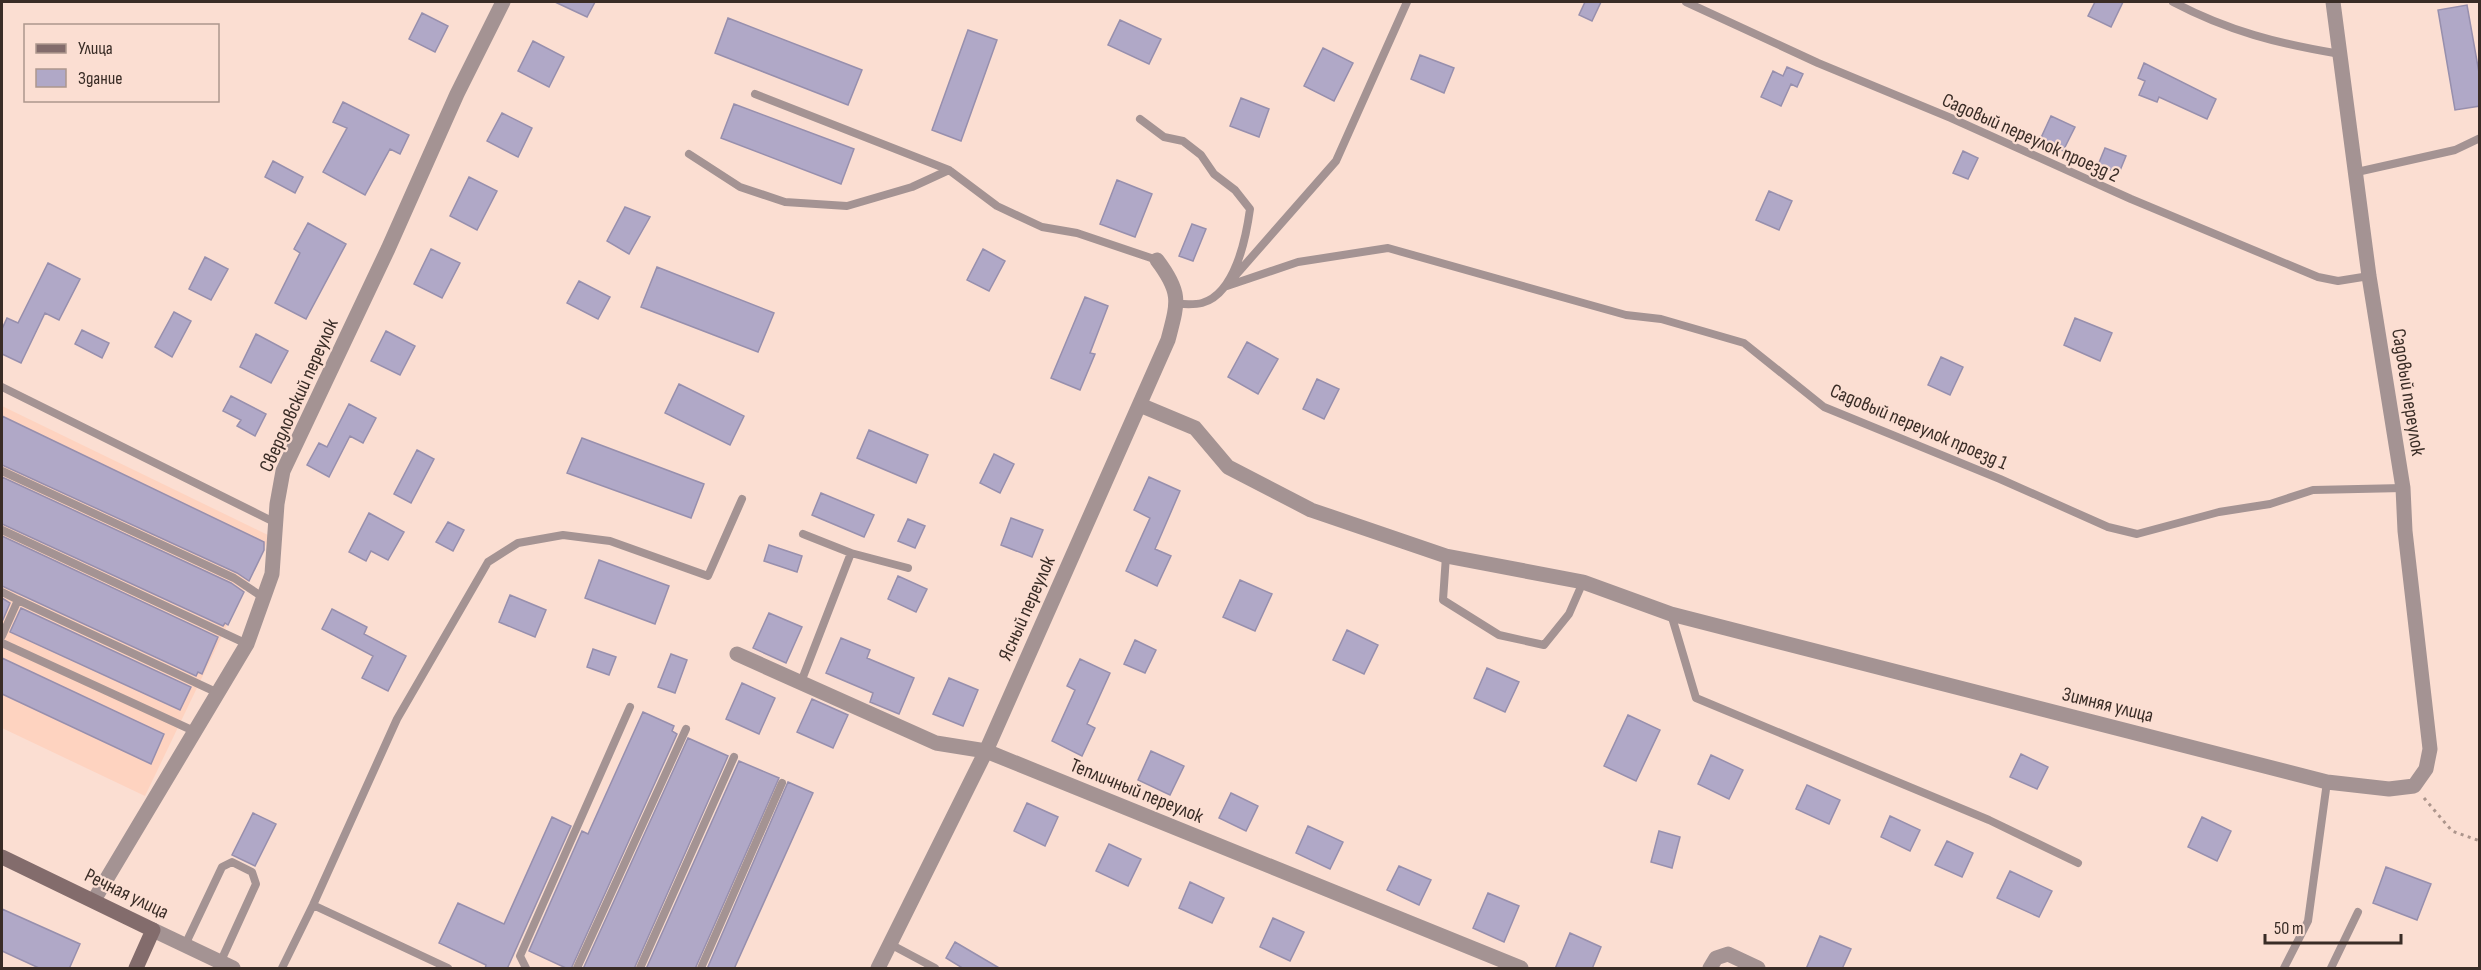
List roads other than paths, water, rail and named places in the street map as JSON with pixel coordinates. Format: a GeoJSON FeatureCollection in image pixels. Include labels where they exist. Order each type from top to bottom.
{"type":"FeatureCollection","features":[{"type":"Feature","properties":{"kind":"street","name":"Свердловский переулок"},"geometry":{"type":"LineString","coordinates":[[94,900],[247,644],[272,574],[283,471],[388,249],[457,94],[503,2]]}},
{"type":"Feature","properties":{"kind":"street","name":"Садовый переулок"},"geometry":{"type":"LineString","coordinates":[[2333,2],[2369,276],[2403,488],[2405,531],[2430,749],[2426,769],[2414,786]]}},
{"type":"Feature","properties":{"kind":"street"},"geometry":{"type":"LineString","coordinates":[[1157,260],[1171,279],[1178,304]]}},
{"type":"Feature","properties":{"kind":"street","name":"Ясный переулок"},"geometry":{"type":"LineString","coordinates":[[878,969],[986,751],[1168,340],[1178,304]]}},
{"type":"Feature","properties":{"kind":"street","name":"Зимняя улица"},"geometry":{"type":"LineString","coordinates":[[1140,405],[1195,428],[1228,467],[1311,510],[1446,556],[1583,582],[1671,614],[2328,782],[2389,789],[2414,786]]}},
{"type":"Feature","properties":{"kind":"street","name":"Тепличный переулок"},"geometry":{"type":"LineString","coordinates":[[737,654],[936,743],[986,751],[1521,969]]}},
{"type":"Feature","properties":{"kind":"street","name":"Речная улица"},"geometry":{"type":"LineString","coordinates":[[2,857],[227,966]]}},
{"type":"Feature","properties":{"kind":"street"},"geometry":{"type":"LineString","coordinates":[[135,969],[153,930]]}},
{"type":"Feature","properties":{"kind":"street"},"geometry":{"type":"LineString","coordinates":[[1710,969],[1716,958],[1728,954],[1758,969]]}},
{"type":"Feature","properties":{"kind":"lane"},"geometry":{"type":"LineString","coordinates":[[1178,304],[1203,303],[1227,286],[1336,161],[1407,2]]}},
{"type":"Feature","properties":{"kind":"lane","name":"Садовый переулок проезд 2"},"geometry":{"type":"LineString","coordinates":[[1686,2],[1818,63],[1951,118],[2131,199],[2318,277],[2338,281],[2369,276]]}},
{"type":"Feature","properties":{"kind":"lane"},"geometry":{"type":"LineString","coordinates":[[2173,2],[2206,19],[2253,36],[2287,46],[2340,54]]}},
{"type":"Feature","properties":{"kind":"lane"},"geometry":{"type":"LineString","coordinates":[[755,94],[949,170],[997,206],[1042,227],[1077,233],[1157,260]]}},
{"type":"Feature","properties":{"kind":"lane"},"geometry":{"type":"LineString","coordinates":[[1140,119],[1164,137],[1183,141],[1201,155],[1214,174],[1235,190],[1250,209],[1246,240],[1227,286]]}},
{"type":"Feature","properties":{"kind":"lane"},"geometry":{"type":"LineString","coordinates":[[2357,172],[2455,150],[2480,138]]}},
{"type":"Feature","properties":{"kind":"lane"},"geometry":{"type":"LineString","coordinates":[[689,154],[740,188],[785,202],[837,206],[847,206],[912,187],[949,170]]}},
{"type":"Feature","properties":{"kind":"lane","name":"Садовый переулок проезд 1"},"geometry":{"type":"LineString","coordinates":[[1227,286],[1298,262],[1389,248],[1626,315],[1661,319],[1692,327],[1744,343],[1824,407],[2000,479],[2108,527],[2137,534],[2219,512],[2270,504],[2313,490],[2403,488]]}},
{"type":"Feature","properties":{"kind":"lane"},"geometry":{"type":"LineString","coordinates":[[2,387],[276,523]]}},
{"type":"Feature","properties":{"kind":"lane"},"geometry":{"type":"LineString","coordinates":[[2,471],[234,578],[264,598]]}},
{"type":"Feature","properties":{"kind":"lane"},"geometry":{"type":"LineString","coordinates":[[282,969],[397,719],[488,562],[518,543],[563,535],[610,541],[708,576],[742,499]]}},
{"type":"Feature","properties":{"kind":"lane"},"geometry":{"type":"LineString","coordinates":[[2,530],[247,644]]}},
{"type":"Feature","properties":{"kind":"lane"},"geometry":{"type":"LineString","coordinates":[[802,534],[851,553],[908,568]]}},
{"type":"Feature","properties":{"kind":"lane"},"geometry":{"type":"LineString","coordinates":[[801,682],[851,553]]}},
{"type":"Feature","properties":{"kind":"lane"},"geometry":{"type":"LineString","coordinates":[[1446,556],[1443,600],[1499,635],[1544,645],[1569,614],[1583,582]]}},
{"type":"Feature","properties":{"kind":"lane"},"geometry":{"type":"LineString","coordinates":[[2,592],[219,693]]}},
{"type":"Feature","properties":{"kind":"lane"},"geometry":{"type":"LineString","coordinates":[[2,636],[18,600]]}},
{"type":"Feature","properties":{"kind":"lane"},"geometry":{"type":"LineString","coordinates":[[1671,614],[1696,698],[1989,820],[2078,863]]}},
{"type":"Feature","properties":{"kind":"lane"},"geometry":{"type":"LineString","coordinates":[[2,643],[196,732]]}},
{"type":"Feature","properties":{"kind":"lane"},"geometry":{"type":"LineString","coordinates":[[526,969],[520,956],[630,707]]}},
{"type":"Feature","properties":{"kind":"lane"},"geometry":{"type":"LineString","coordinates":[[577,969],[686,729]]}},
{"type":"Feature","properties":{"kind":"lane"},"geometry":{"type":"LineString","coordinates":[[640,969],[734,757]]}},
{"type":"Feature","properties":{"kind":"lane"},"geometry":{"type":"LineString","coordinates":[[2284,969],[2308,921],[2328,782]]}},
{"type":"Feature","properties":{"kind":"lane"},"geometry":{"type":"LineString","coordinates":[[701,969],[782,783]]}},
{"type":"Feature","properties":{"kind":"lane"},"geometry":{"type":"LineString","coordinates":[[185,945],[222,867],[232,862],[252,872],[256,884],[227,966]]}},
{"type":"Feature","properties":{"kind":"lane"},"geometry":{"type":"LineString","coordinates":[[313,905],[448,969]]}},
{"type":"Feature","properties":{"kind":"lane"},"geometry":{"type":"LineString","coordinates":[[2331,969],[2358,912]]}},
{"type":"Feature","properties":{"kind":"lane"},"geometry":{"type":"LineString","coordinates":[[890,944],[935,969]]}}]}
